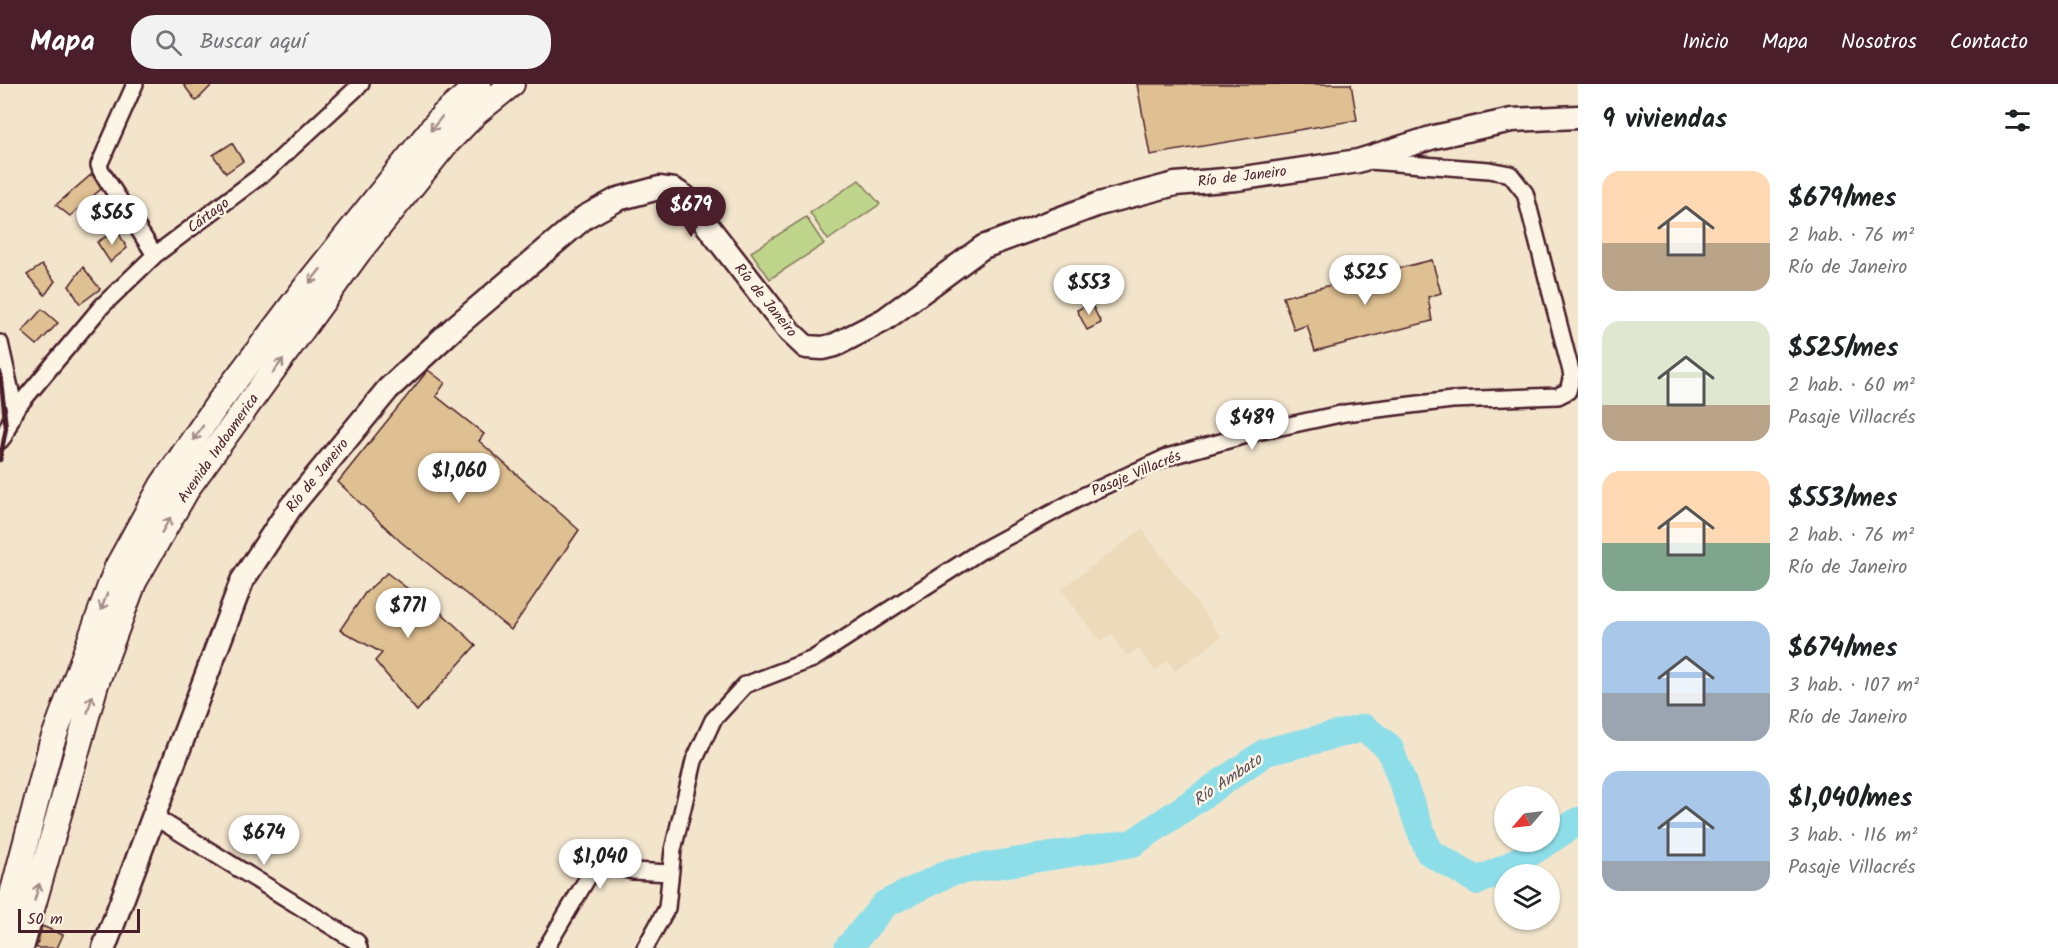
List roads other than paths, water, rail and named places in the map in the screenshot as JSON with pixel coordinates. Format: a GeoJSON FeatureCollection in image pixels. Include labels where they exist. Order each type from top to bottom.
{"type":"FeatureCollection","features":[{"type":"Feature","properties":{"kind":"main road","name":"Avenida Indoamerica"},"geometry":{"type":"LineString","coordinates":[[0,941],[51,745],[117,567],[162,485],[219,402],[311,280],[442,116],[479,84]]}},
{"type":"Feature","properties":{"kind":"main road","name":"Avenida Indoamerica"},"geometry":{"type":"LineString","coordinates":[[21,948],[96,684],[134,582],[189,486],[358,254],[444,145],[476,113],[512,84]]}},
{"type":"Feature","properties":{"kind":"street"},"geometry":{"type":"LineString","coordinates":[[135,84],[99,165],[155,255]]}},
{"type":"Feature","properties":{"kind":"street","name":"Cártago"},"geometry":{"type":"LineString","coordinates":[[0,441],[15,410],[102,306],[155,255],[268,170],[359,85]]}},
{"type":"Feature","properties":{"kind":"street","name":"Río de Janeiro"},"geometry":{"type":"LineString","coordinates":[[104,948],[242,580],[290,508],[388,388],[454,328],[585,217],[618,199],[659,188],[674,190],[685,197],[790,332],[806,347],[822,348],[835,345],[884,320],[982,247],[1099,204],[1175,184],[1237,179],[1358,161],[1434,137],[1512,120],[1578,117]]}},
{"type":"Feature","properties":{"kind":"street","name":"Pasaje Villacrés"},"geometry":{"type":"LineString","coordinates":[[670,873],[679,822],[694,761],[713,720],[745,685],[813,659],[979,552],[1085,495],[1167,458],[1257,432],[1357,412],[1452,400],[1558,396],[1568,391],[1572,375],[1526,193],[1510,174],[1489,170],[1358,161]]}},
{"type":"Feature","properties":{"kind":"street"},"geometry":{"type":"LineString","coordinates":[[0,343],[15,410]]}},
{"type":"Feature","properties":{"kind":"street"},"geometry":{"type":"LineString","coordinates":[[155,817],[358,945]]}},
{"type":"Feature","properties":{"kind":"street"},"geometry":{"type":"LineString","coordinates":[[546,948],[593,869],[600,864],[633,871],[670,873],[667,908],[645,948]]}},
{"type":"Feature","properties":{"kind":"waterway","name":"Río Ambato"},"geometry":{"type":"LineString","coordinates":[[848,948],[885,904],[951,872],[1133,843],[1266,752],[1364,728],[1389,747],[1429,852],[1478,881],[1508,867],[1531,852]]}},
{"type":"Feature","properties":{"kind":"waterway","name":"Río Ambato"},"geometry":{"type":"LineString","coordinates":[[1560,833],[1578,821]]}},
{"type":"Feature","properties":{"kind":"railway"},"geometry":{"type":"LineString","coordinates":[[0,372],[6,428],[0,460]]}}]}
